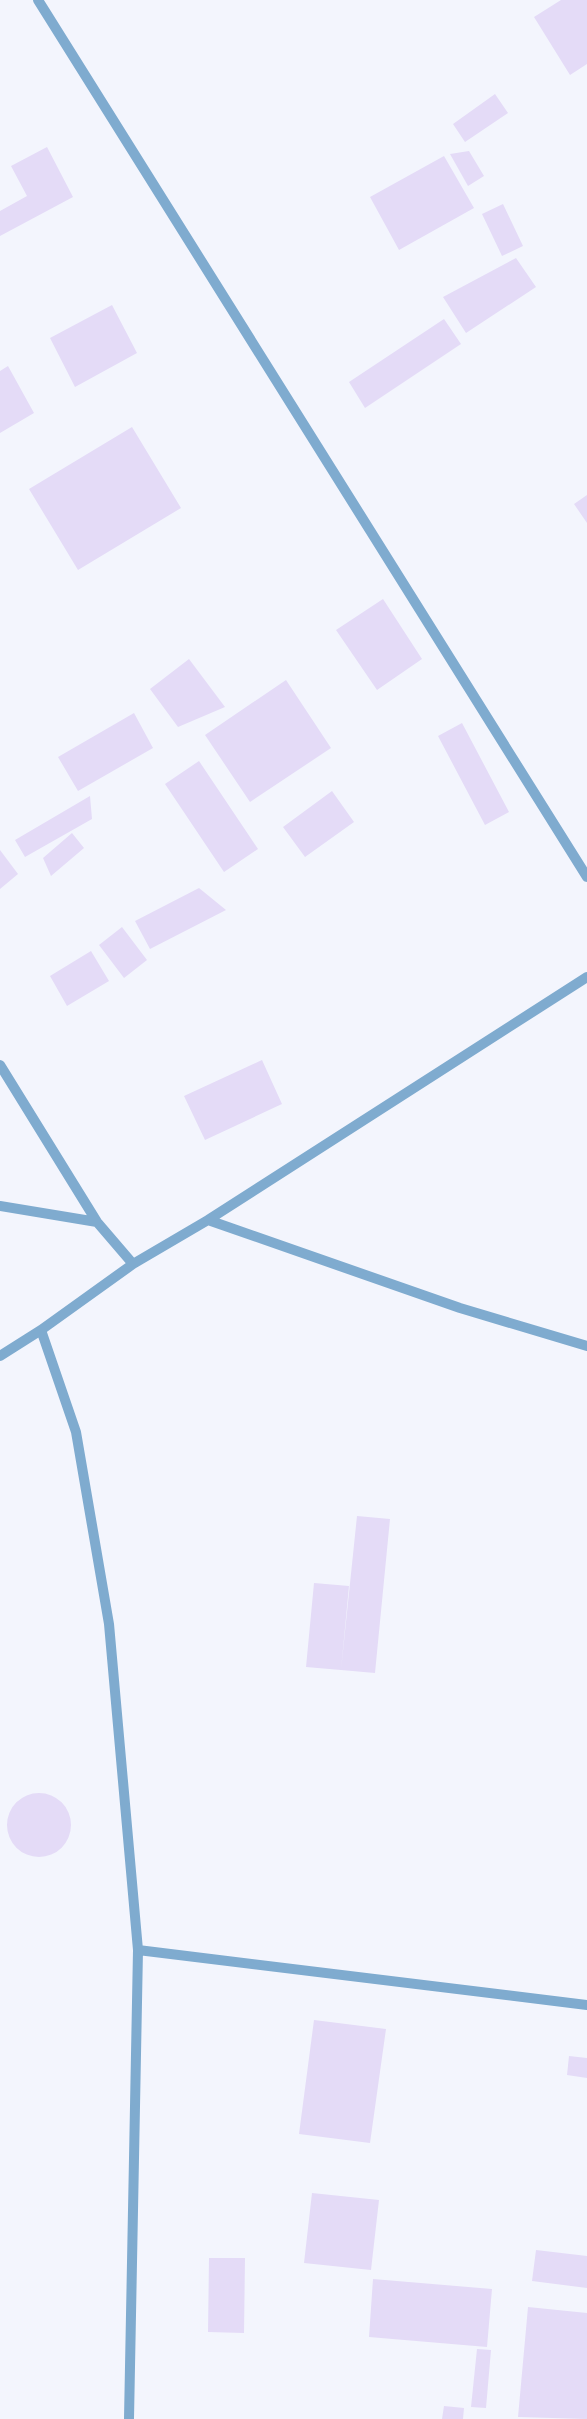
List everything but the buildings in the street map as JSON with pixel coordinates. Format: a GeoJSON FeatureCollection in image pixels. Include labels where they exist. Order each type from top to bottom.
{"type":"FeatureCollection","features":[{"type":"Feature","properties":{"kind":"street"},"geometry":{"type":"LineString","coordinates":[[38,0],[587,877]]}},
{"type":"Feature","properties":{"kind":"street"},"geometry":{"type":"LineString","coordinates":[[0,1356],[41,1330],[133,1264],[208,1220],[587,977]]}},
{"type":"Feature","properties":{"kind":"street"},"geometry":{"type":"LineString","coordinates":[[0,1065],[97,1222],[133,1264]]}},
{"type":"Feature","properties":{"kind":"street"},"geometry":{"type":"LineString","coordinates":[[0,1206],[97,1222]]}},
{"type":"Feature","properties":{"kind":"street"},"geometry":{"type":"LineString","coordinates":[[208,1220],[460,1308],[587,1346]]}},
{"type":"Feature","properties":{"kind":"street"},"geometry":{"type":"LineString","coordinates":[[41,1330],[76,1432],[109,1624],[138,1950],[129,2419]]}},
{"type":"Feature","properties":{"kind":"street"},"geometry":{"type":"LineString","coordinates":[[138,1950],[587,2005]]}}]}
